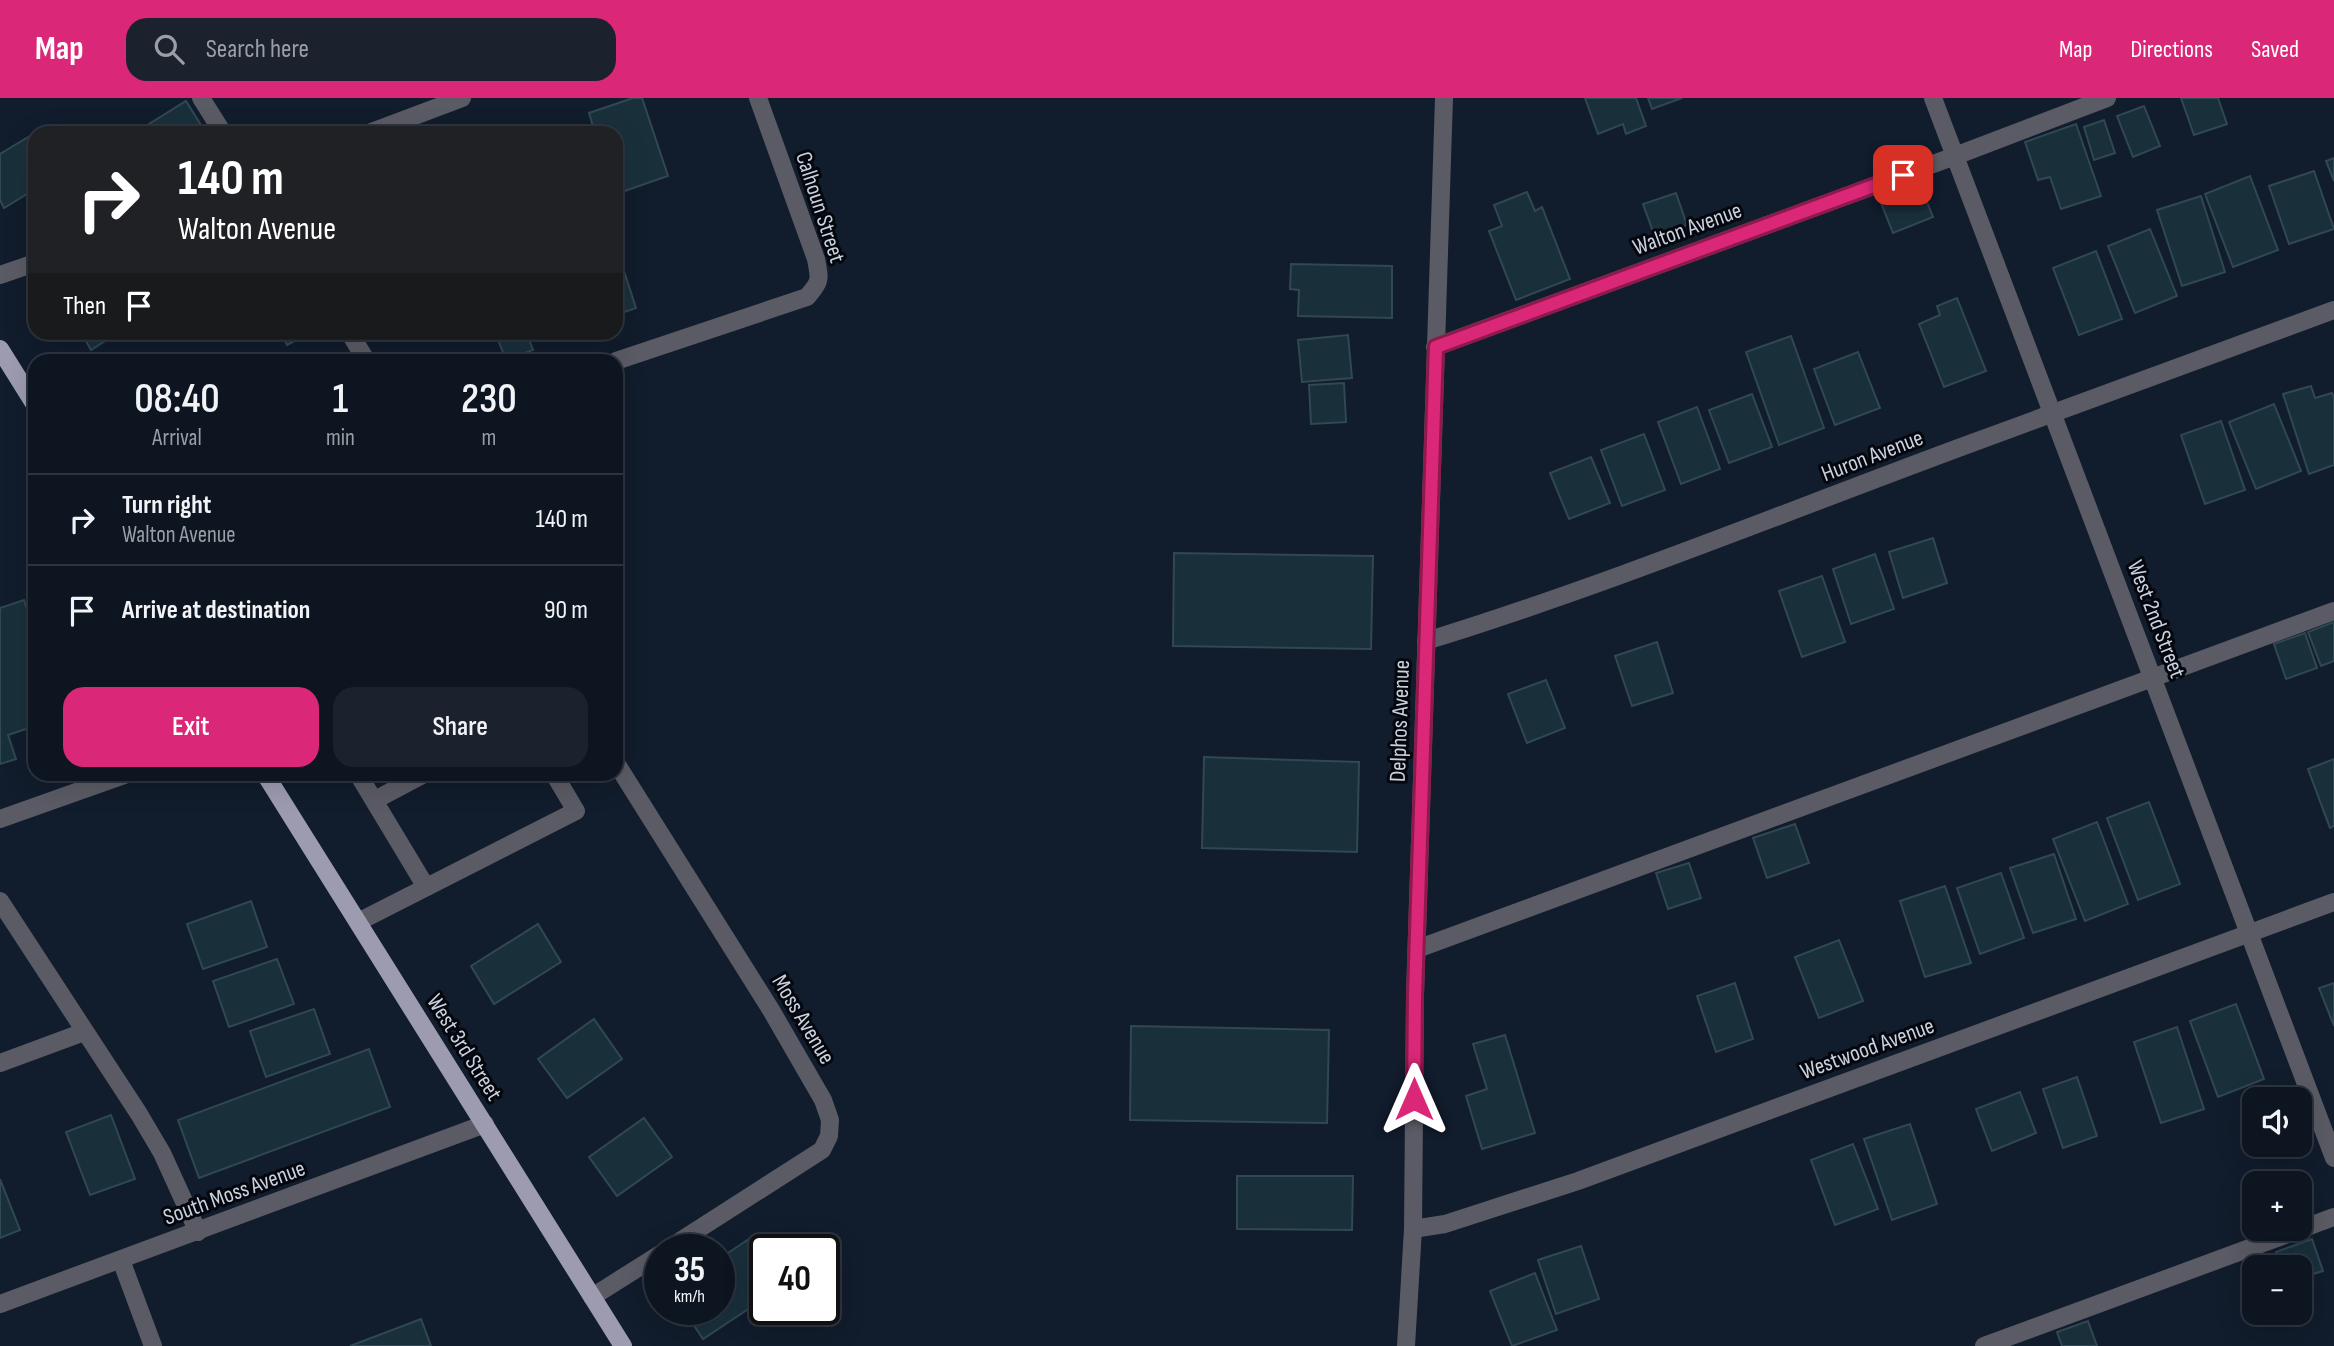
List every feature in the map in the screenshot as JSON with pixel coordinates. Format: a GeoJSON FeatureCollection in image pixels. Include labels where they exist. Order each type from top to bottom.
{"type":"FeatureCollection","features":[{"type":"Feature","properties":{"kind":"main road"},"geometry":{"type":"LineString","coordinates":[[0,349],[28,394]]}},
{"type":"Feature","properties":{"kind":"main road","name":"West 3rd Street"},"geometry":{"type":"LineString","coordinates":[[269,781],[623,1346]]}},
{"type":"Feature","properties":{"kind":"street"},"geometry":{"type":"LineString","coordinates":[[201,98],[219,126]]}},
{"type":"Feature","properties":{"kind":"street"},"geometry":{"type":"LineString","coordinates":[[388,126],[462,98]]}},
{"type":"Feature","properties":{"kind":"street","name":"Calhoun Street"},"geometry":{"type":"LineString","coordinates":[[623,359],[807,297],[818,285],[820,277],[816,259],[758,98]]}},
{"type":"Feature","properties":{"kind":"street","name":"Delphos Avenue"},"geometry":{"type":"LineString","coordinates":[[1405,1346],[1413,1229],[1417,949],[1444,98]]}},
{"type":"Feature","properties":{"kind":"street","name":"West 2nd Street"},"geometry":{"type":"LineString","coordinates":[[1933,98],[2334,1158]]}},
{"type":"Feature","properties":{"kind":"street","name":"Walton Avenue"},"geometry":{"type":"LineString","coordinates":[[1436,347],[2107,98]]}},
{"type":"Feature","properties":{"kind":"street"},"geometry":{"type":"LineString","coordinates":[[0,275],[28,265]]}},
{"type":"Feature","properties":{"kind":"street","name":"Huron Avenue"},"geometry":{"type":"LineString","coordinates":[[1426,641],[1498,619],[1739,533],[1973,442],[2334,310]]}},
{"type":"Feature","properties":{"kind":"street"},"geometry":{"type":"LineString","coordinates":[[1417,949],[2334,611]]}},
{"type":"Feature","properties":{"kind":"street","name":"Moss Avenue"},"geometry":{"type":"LineString","coordinates":[[623,774],[771,1010],[823,1100],[831,1120],[829,1136],[822,1150],[691,1234]]}},
{"type":"Feature","properties":{"kind":"street"},"geometry":{"type":"LineString","coordinates":[[0,819],[107,781]]}},
{"type":"Feature","properties":{"kind":"street"},"geometry":{"type":"LineString","coordinates":[[362,781],[426,887]]}},
{"type":"Feature","properties":{"kind":"street"},"geometry":{"type":"LineString","coordinates":[[374,800],[411,781]]}},
{"type":"Feature","properties":{"kind":"street"},"geometry":{"type":"LineString","coordinates":[[358,922],[576,811],[558,781]]}},
{"type":"Feature","properties":{"kind":"street"},"geometry":{"type":"LineString","coordinates":[[0,901],[162,1153],[198,1232]]}},
{"type":"Feature","properties":{"kind":"street","name":"Westwood Avenue"},"geometry":{"type":"LineString","coordinates":[[1413,1229],[1445,1224],[1578,1181],[2334,902]]}},
{"type":"Feature","properties":{"kind":"street"},"geometry":{"type":"LineString","coordinates":[[0,1063],[84,1032]]}},
{"type":"Feature","properties":{"kind":"street","name":"South Moss Avenue"},"geometry":{"type":"LineString","coordinates":[[0,1304],[485,1124]]}},
{"type":"Feature","properties":{"kind":"street"},"geometry":{"type":"LineString","coordinates":[[1984,1346],[2334,1217]]}},
{"type":"Feature","properties":{"kind":"street"},"geometry":{"type":"LineString","coordinates":[[121,1260],[153,1346]]}},
{"type":"Feature","properties":{"kind":"street"},"geometry":{"type":"LineString","coordinates":[[592,1297],[644,1264]]}},
{"type":"Feature","properties":{"kind":"building"},"geometry":{"type":"Polygon","coordinates":[[[633,98],[642,98],[668,176],[623,192],[623,126],[593,126],[589,113],[633,98]]]}},
{"type":"Feature","properties":{"kind":"building"},"geometry":{"type":"Polygon","coordinates":[[[1585,98],[1636,98],[1646,126],[1626,134],[1623,124],[1598,134],[1585,98]]]}},
{"type":"Feature","properties":{"kind":"building"},"geometry":{"type":"Polygon","coordinates":[[[1648,98],[1682,98],[1652,109],[1648,98]]]}},
{"type":"Feature","properties":{"kind":"building"},"geometry":{"type":"Polygon","coordinates":[[[2181,98],[2218,98],[2227,124],[2194,135],[2181,98]]]}},
{"type":"Feature","properties":{"kind":"building"},"geometry":{"type":"Polygon","coordinates":[[[186,101],[202,126],[146,126],[186,101]]]}},
{"type":"Feature","properties":{"kind":"building"},"geometry":{"type":"Polygon","coordinates":[[[2144,106],[2160,146],[2133,157],[2117,116],[2144,106]]]}},
{"type":"Feature","properties":{"kind":"building"},"geometry":{"type":"Polygon","coordinates":[[[2104,120],[2115,153],[2094,160],[2084,127],[2104,120]]]}},
{"type":"Feature","properties":{"kind":"building"},"geometry":{"type":"Polygon","coordinates":[[[2076,124],[2101,196],[2061,209],[2050,177],[2038,180],[2025,142],[2076,124]]]}},
{"type":"Feature","properties":{"kind":"building"},"geometry":{"type":"Polygon","coordinates":[[[28,137],[28,193],[4,208],[0,200],[0,154],[28,137]]]}},
{"type":"Feature","properties":{"kind":"building"},"geometry":{"type":"Polygon","coordinates":[[[2334,158],[2334,181],[2326,161],[2334,158]]]}},
{"type":"Feature","properties":{"kind":"building"},"geometry":{"type":"Polygon","coordinates":[[[2314,171],[2334,229],[2289,244],[2269,186],[2314,171]]]}},
{"type":"Feature","properties":{"kind":"building"},"geometry":{"type":"Polygon","coordinates":[[[2250,176],[2278,250],[2233,267],[2205,194],[2250,176]]]}},
{"type":"Feature","properties":{"kind":"building"},"geometry":{"type":"Polygon","coordinates":[[[1919,182],[1933,217],[1893,233],[1879,198],[1919,182]]]}},
{"type":"Feature","properties":{"kind":"building"},"geometry":{"type":"Polygon","coordinates":[[[1527,192],[1535,211],[1542,207],[1570,279],[1516,300],[1489,231],[1502,226],[1494,205],[1527,192]]]}},
{"type":"Feature","properties":{"kind":"building"},"geometry":{"type":"Polygon","coordinates":[[[1676,193],[1687,225],[1655,237],[1643,204],[1676,193]]]}},
{"type":"Feature","properties":{"kind":"building"},"geometry":{"type":"Polygon","coordinates":[[[2201,196],[2225,272],[2182,286],[2157,210],[2201,196]]]}},
{"type":"Feature","properties":{"kind":"building"},"geometry":{"type":"Polygon","coordinates":[[[2150,229],[2177,296],[2135,313],[2108,246],[2150,229]]]}},
{"type":"Feature","properties":{"kind":"building"},"geometry":{"type":"Polygon","coordinates":[[[2096,251],[2122,319],[2079,335],[2053,268],[2096,251]]]}},
{"type":"Feature","properties":{"kind":"building"},"geometry":{"type":"Polygon","coordinates":[[[1291,264],[1392,266],[1392,318],[1298,316],[1299,290],[1290,289],[1291,264]]]}},
{"type":"Feature","properties":{"kind":"building"},"geometry":{"type":"Polygon","coordinates":[[[623,268],[636,308],[623,313],[623,268]]]}},
{"type":"Feature","properties":{"kind":"building"},"geometry":{"type":"Polygon","coordinates":[[[1957,298],[1986,371],[1944,387],[1919,324],[1940,315],[1937,306],[1957,298]]]}},
{"type":"Feature","properties":{"kind":"building"},"geometry":{"type":"Polygon","coordinates":[[[1348,335],[1352,378],[1302,382],[1298,340],[1348,335]]]}},
{"type":"Feature","properties":{"kind":"building"},"geometry":{"type":"Polygon","coordinates":[[[1791,336],[1824,428],[1779,445],[1746,352],[1791,336]]]}},
{"type":"Feature","properties":{"kind":"building"},"geometry":{"type":"Polygon","coordinates":[[[85,340],[107,340],[91,350],[85,340]]]}},
{"type":"Feature","properties":{"kind":"building"},"geometry":{"type":"Polygon","coordinates":[[[498,340],[529,340],[533,350],[522,354],[504,354],[498,340]]]}},
{"type":"Feature","properties":{"kind":"building"},"geometry":{"type":"Polygon","coordinates":[[[1858,352],[1880,408],[1835,425],[1814,369],[1858,352]]]}},
{"type":"Feature","properties":{"kind":"building"},"geometry":{"type":"Polygon","coordinates":[[[1344,383],[1346,422],[1311,424],[1309,385],[1344,383]]]}},
{"type":"Feature","properties":{"kind":"building"},"geometry":{"type":"Polygon","coordinates":[[[2311,386],[2315,398],[2332,393],[2334,398],[2334,465],[2309,474],[2283,394],[2311,386]]]}},
{"type":"Feature","properties":{"kind":"building"},"geometry":{"type":"Polygon","coordinates":[[[1752,394],[1772,447],[1729,463],[1709,410],[1752,394]]]}},
{"type":"Feature","properties":{"kind":"building"},"geometry":{"type":"Polygon","coordinates":[[[2274,404],[2301,471],[2256,489],[2229,422],[2274,404]]]}},
{"type":"Feature","properties":{"kind":"building"},"geometry":{"type":"Polygon","coordinates":[[[1697,407],[1720,469],[1681,484],[1658,422],[1697,407]]]}},
{"type":"Feature","properties":{"kind":"building"},"geometry":{"type":"Polygon","coordinates":[[[2221,421],[2245,490],[2205,504],[2181,435],[2221,421]]]}},
{"type":"Feature","properties":{"kind":"building"},"geometry":{"type":"Polygon","coordinates":[[[1644,434],[1665,490],[1622,506],[1601,450],[1644,434]]]}},
{"type":"Feature","properties":{"kind":"building"},"geometry":{"type":"Polygon","coordinates":[[[1591,457],[1610,503],[1569,519],[1550,473],[1591,457]]]}},
{"type":"Feature","properties":{"kind":"building"},"geometry":{"type":"Polygon","coordinates":[[[1933,538],[1947,583],[1903,598],[1889,552],[1933,538]]]}},
{"type":"Feature","properties":{"kind":"building"},"geometry":{"type":"Polygon","coordinates":[[[1174,553],[1373,556],[1371,649],[1173,646],[1174,553]]]}},
{"type":"Feature","properties":{"kind":"building"},"geometry":{"type":"Polygon","coordinates":[[[1875,554],[1894,609],[1851,624],[1833,569],[1875,554]]]}},
{"type":"Feature","properties":{"kind":"building"},"geometry":{"type":"Polygon","coordinates":[[[1822,576],[1845,642],[1802,657],[1779,591],[1822,576]]]}},
{"type":"Feature","properties":{"kind":"building"},"geometry":{"type":"Polygon","coordinates":[[[24,600],[28,612],[28,728],[8,735],[16,759],[0,764],[0,608],[24,600]]]}},
{"type":"Feature","properties":{"kind":"building"},"geometry":{"type":"Polygon","coordinates":[[[2334,622],[2334,661],[2321,666],[2308,632],[2334,622]]]}},
{"type":"Feature","properties":{"kind":"building"},"geometry":{"type":"Polygon","coordinates":[[[2305,633],[2317,668],[2286,679],[2274,644],[2305,633]]]}},
{"type":"Feature","properties":{"kind":"building"},"geometry":{"type":"Polygon","coordinates":[[[1657,642],[1673,693],[1632,706],[1615,656],[1657,642]]]}},
{"type":"Feature","properties":{"kind":"building"},"geometry":{"type":"Polygon","coordinates":[[[1546,680],[1565,728],[1527,743],[1508,694],[1546,680]]]}},
{"type":"Feature","properties":{"kind":"building"},"geometry":{"type":"Polygon","coordinates":[[[1204,757],[1359,762],[1357,852],[1202,848],[1204,757]]]}},
{"type":"Feature","properties":{"kind":"building"},"geometry":{"type":"Polygon","coordinates":[[[2334,759],[2334,826],[2330,828],[2308,769],[2334,759]]]}},
{"type":"Feature","properties":{"kind":"building"},"geometry":{"type":"Polygon","coordinates":[[[2149,802],[2180,884],[2138,900],[2107,818],[2149,802]]]}},
{"type":"Feature","properties":{"kind":"building"},"geometry":{"type":"Polygon","coordinates":[[[2097,822],[2128,904],[2085,921],[2053,839],[2097,822]]]}},
{"type":"Feature","properties":{"kind":"building"},"geometry":{"type":"Polygon","coordinates":[[[1795,824],[1809,863],[1767,878],[1753,838],[1795,824]]]}},
{"type":"Feature","properties":{"kind":"building"},"geometry":{"type":"Polygon","coordinates":[[[2054,854],[2076,919],[2033,933],[2010,868],[2054,854]]]}},
{"type":"Feature","properties":{"kind":"building"},"geometry":{"type":"Polygon","coordinates":[[[1689,863],[1701,898],[1668,909],[1656,873],[1689,863]]]}},
{"type":"Feature","properties":{"kind":"building"},"geometry":{"type":"Polygon","coordinates":[[[2001,873],[2024,938],[1980,954],[1957,888],[2001,873]]]}},
{"type":"Feature","properties":{"kind":"building"},"geometry":{"type":"Polygon","coordinates":[[[1945,886],[1971,963],[1925,977],[1900,901],[1945,886]]]}},
{"type":"Feature","properties":{"kind":"building"},"geometry":{"type":"Polygon","coordinates":[[[251,901],[267,947],[203,969],[187,924],[251,901]]]}},
{"type":"Feature","properties":{"kind":"building"},"geometry":{"type":"Polygon","coordinates":[[[538,924],[561,962],[494,1004],[471,966],[538,924]]]}},
{"type":"Feature","properties":{"kind":"building"},"geometry":{"type":"Polygon","coordinates":[[[1839,940],[1863,1001],[1819,1018],[1795,957],[1839,940]]]}},
{"type":"Feature","properties":{"kind":"building"},"geometry":{"type":"Polygon","coordinates":[[[277,959],[294,1004],[229,1027],[213,981],[277,959]]]}},
{"type":"Feature","properties":{"kind":"building"},"geometry":{"type":"Polygon","coordinates":[[[1735,983],[1753,1039],[1716,1052],[1697,996],[1735,983]]]}},
{"type":"Feature","properties":{"kind":"building"},"geometry":{"type":"Polygon","coordinates":[[[2334,983],[2334,1026],[2319,988],[2334,983]]]}},
{"type":"Feature","properties":{"kind":"building"},"geometry":{"type":"Polygon","coordinates":[[[2236,1004],[2264,1079],[2218,1097],[2190,1021],[2236,1004]]]}},
{"type":"Feature","properties":{"kind":"building"},"geometry":{"type":"Polygon","coordinates":[[[314,1009],[330,1054],[266,1077],[250,1031],[314,1009]]]}},
{"type":"Feature","properties":{"kind":"building"},"geometry":{"type":"Polygon","coordinates":[[[594,1019],[622,1059],[567,1098],[538,1059],[594,1019]]]}},
{"type":"Feature","properties":{"kind":"building"},"geometry":{"type":"Polygon","coordinates":[[[1131,1026],[1329,1030],[1327,1123],[1130,1120],[1131,1026]]]}},
{"type":"Feature","properties":{"kind":"building"},"geometry":{"type":"Polygon","coordinates":[[[2177,1027],[2204,1109],[2161,1123],[2134,1042],[2177,1027]]]}},
{"type":"Feature","properties":{"kind":"building"},"geometry":{"type":"Polygon","coordinates":[[[1505,1035],[1535,1133],[1482,1149],[1466,1096],[1487,1089],[1473,1044],[1505,1035]]]}},
{"type":"Feature","properties":{"kind":"building"},"geometry":{"type":"Polygon","coordinates":[[[369,1049],[390,1107],[199,1178],[178,1120],[369,1049]]]}},
{"type":"Feature","properties":{"kind":"building"},"geometry":{"type":"Polygon","coordinates":[[[2077,1077],[2097,1136],[2063,1148],[2043,1089],[2077,1077]]]}},
{"type":"Feature","properties":{"kind":"building"},"geometry":{"type":"Polygon","coordinates":[[[2020,1092],[2036,1133],[1992,1151],[1976,1109],[2020,1092]]]}},
{"type":"Feature","properties":{"kind":"building"},"geometry":{"type":"Polygon","coordinates":[[[111,1115],[135,1179],[90,1195],[66,1132],[111,1115]]]}},
{"type":"Feature","properties":{"kind":"building"},"geometry":{"type":"Polygon","coordinates":[[[644,1118],[672,1157],[617,1196],[589,1157],[644,1118]]]}},
{"type":"Feature","properties":{"kind":"building"},"geometry":{"type":"Polygon","coordinates":[[[1910,1124],[1937,1204],[1892,1220],[1864,1139],[1910,1124]]]}},
{"type":"Feature","properties":{"kind":"building"},"geometry":{"type":"Polygon","coordinates":[[[1853,1144],[1878,1209],[1835,1225],[1811,1160],[1853,1144]]]}},
{"type":"Feature","properties":{"kind":"building"},"geometry":{"type":"Polygon","coordinates":[[[1237,1176],[1353,1176],[1352,1230],[1237,1229],[1237,1176]]]}},
{"type":"Feature","properties":{"kind":"building"},"geometry":{"type":"Polygon","coordinates":[[[0,1179],[20,1230],[0,1238],[0,1179]]]}},
{"type":"Feature","properties":{"kind":"building"},"geometry":{"type":"Polygon","coordinates":[[[749,1239],[749,1309],[735,1318],[735,1248],[749,1239]]]}},
{"type":"Feature","properties":{"kind":"building"},"geometry":{"type":"Polygon","coordinates":[[[2312,1239],[2323,1271],[2312,1274],[2312,1255],[2277,1255],[2276,1252],[2312,1239]]]}},
{"type":"Feature","properties":{"kind":"building"},"geometry":{"type":"Polygon","coordinates":[[[1581,1246],[1599,1299],[1556,1314],[1538,1260],[1581,1246]]]}},
{"type":"Feature","properties":{"kind":"building"},"geometry":{"type":"Polygon","coordinates":[[[1535,1273],[1557,1330],[1512,1346],[1490,1291],[1535,1273]]]}},
{"type":"Feature","properties":{"kind":"building"},"geometry":{"type":"Polygon","coordinates":[[[421,1319],[431,1346],[350,1346],[421,1319]]]}},
{"type":"Feature","properties":{"kind":"building"},"geometry":{"type":"Polygon","coordinates":[[[2088,1321],[2097,1346],[2062,1346],[2057,1332],[2088,1321]]]}},
{"type":"Feature","properties":{"kind":"building"},"geometry":{"type":"Polygon","coordinates":[[[694,1325],[724,1325],[703,1339],[694,1325]]]}},
{"type":"Feature","properties":{"kind":"route"},"geometry":{"type":"LineString","coordinates":[[1414,1099],[1436,347],[1903,175]]}}]}
